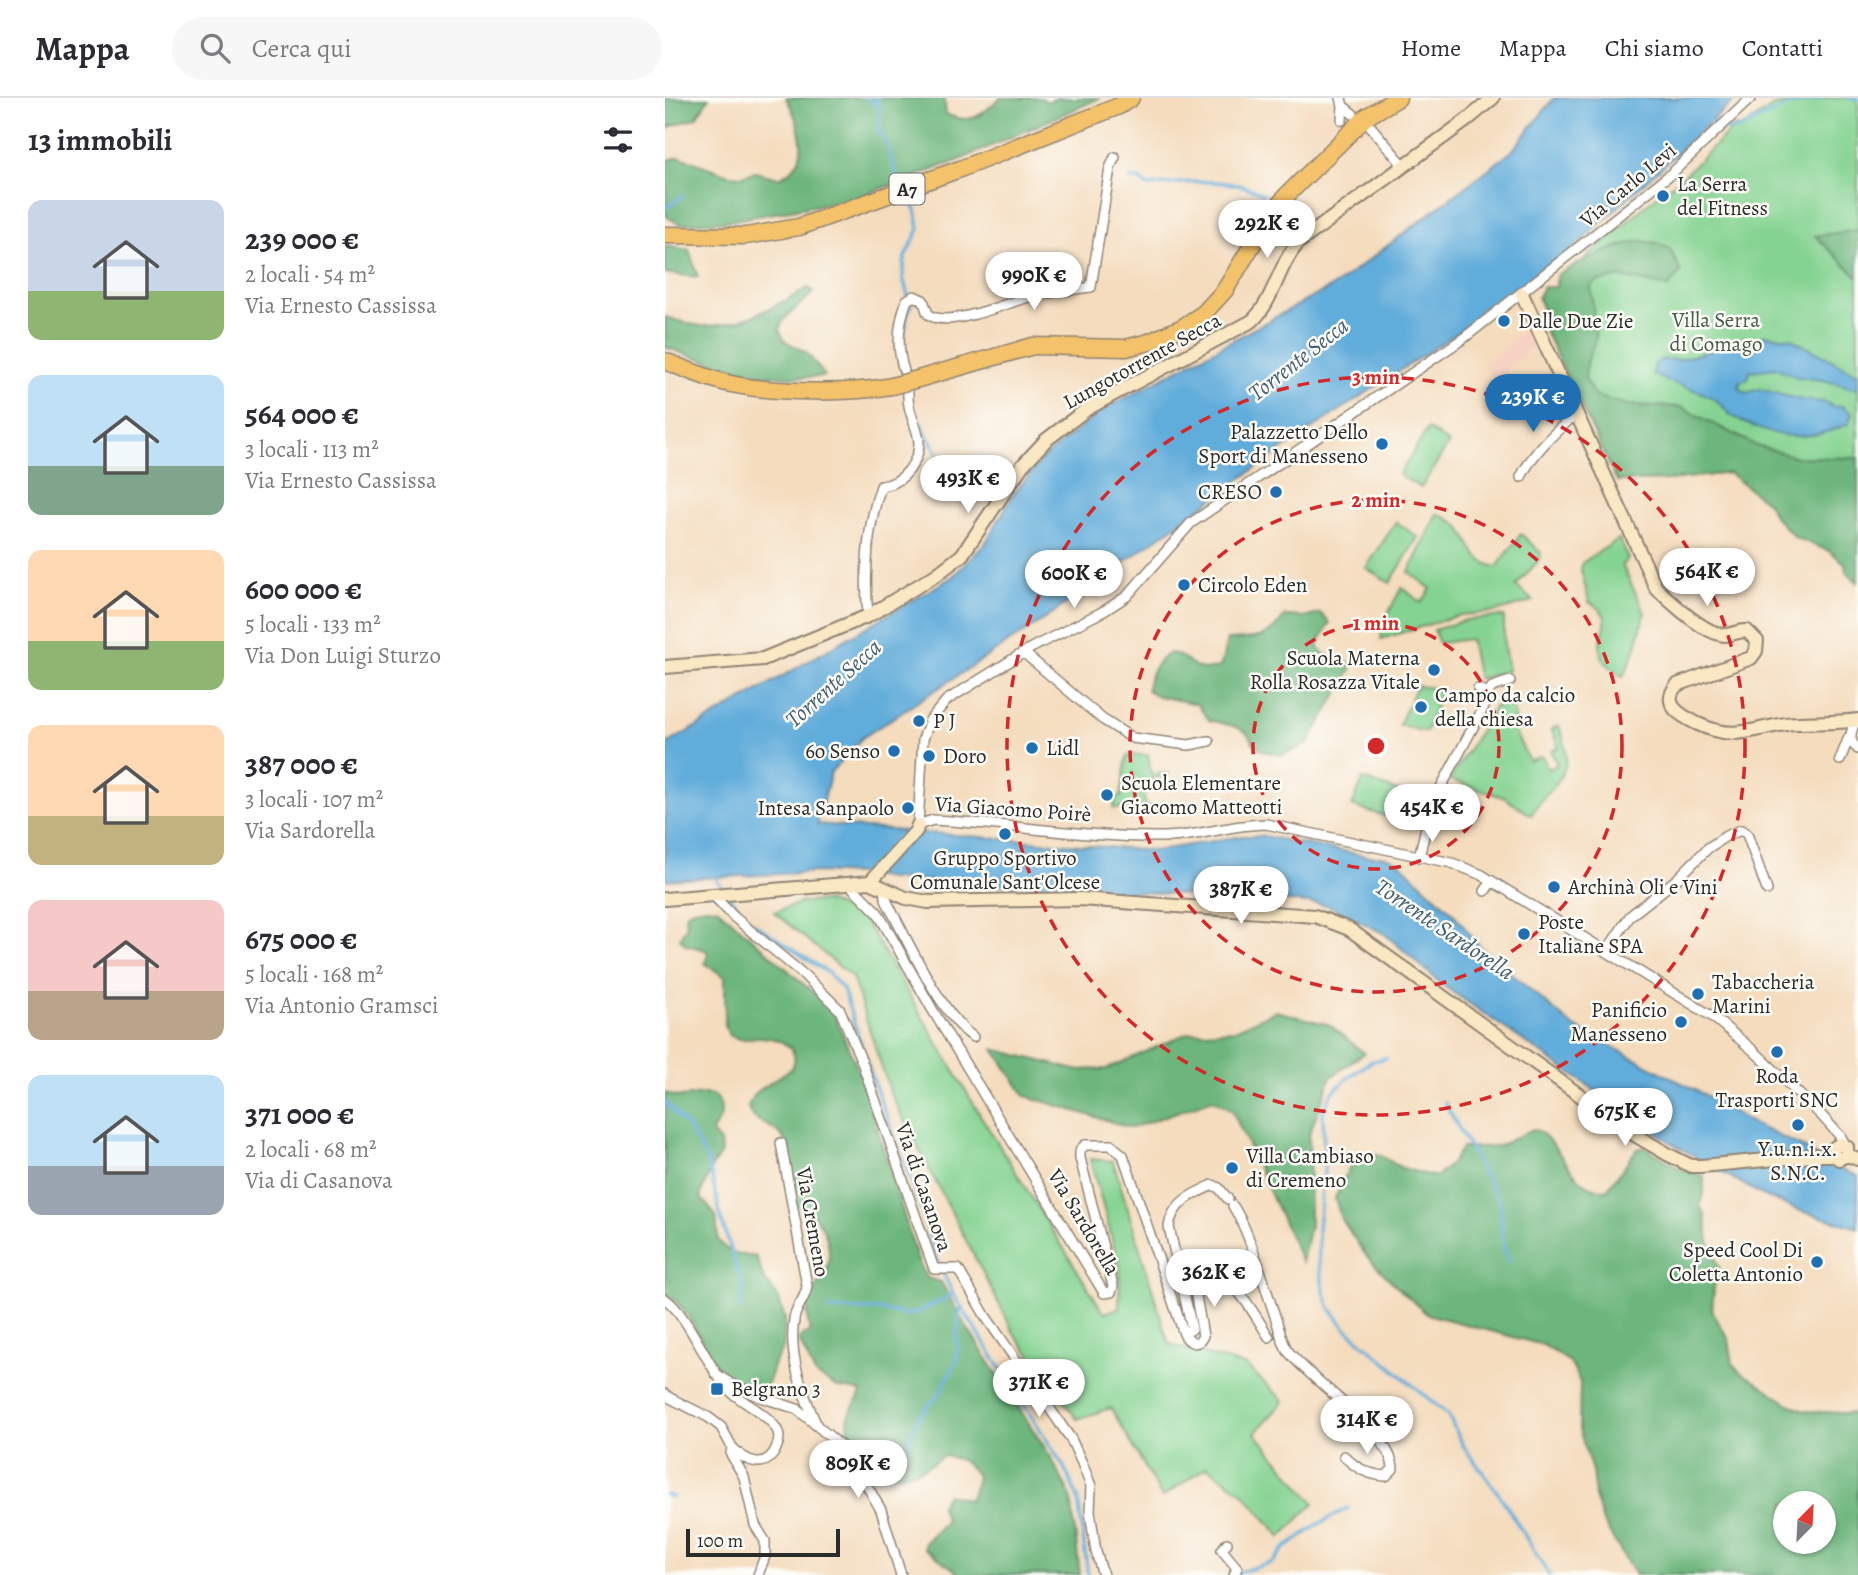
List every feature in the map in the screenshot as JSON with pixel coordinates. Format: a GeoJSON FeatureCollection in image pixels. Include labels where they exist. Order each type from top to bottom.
{"type":"FeatureCollection","features":[{"type":"Feature","properties":{"kind":"highway","name":"A7"},"geometry":{"type":"LineString","coordinates":[[668,235],[746,236],[799,227],[960,169],[1119,107],[1131,98]]}},
{"type":"Feature","properties":{"kind":"highway"},"geometry":{"type":"LineString","coordinates":[[665,361],[732,384],[773,389],[873,389],[1033,346],[1126,348],[1149,342],[1184,327],[1204,313],[1225,290],[1263,227],[1286,197],[1366,117],[1398,98]]}},
{"type":"Feature","properties":{"kind":"main road","name":"Lungotorrente Secca"},"geometry":{"type":"LineString","coordinates":[[665,667],[763,659],[868,616],[936,575],[962,555],[1022,466],[1046,440],[1105,399],[1252,321],[1261,312],[1286,260],[1299,242],[1467,120],[1493,98]]}},
{"type":"Feature","properties":{"kind":"main road"},"geometry":{"type":"LineString","coordinates":[[1522,294],[1656,588],[1680,612],[1709,629],[1725,635],[1747,631],[1757,641],[1756,651],[1751,658],[1677,685],[1670,699],[1676,710],[1703,726],[1733,733],[1755,732],[1797,722],[1856,720]]}},
{"type":"Feature","properties":{"kind":"main road"},"geometry":{"type":"LineString","coordinates":[[876,882],[917,828]]}},
{"type":"Feature","properties":{"kind":"main road"},"geometry":{"type":"LineString","coordinates":[[665,899],[876,882],[906,898],[928,902],[1080,899],[1315,916],[1349,929],[1375,946],[1566,1086],[1651,1145],[1691,1166],[1841,1154]]}},
{"type":"Feature","properties":{"kind":"street","name":"Via Carlo Levi"},"geometry":{"type":"LineString","coordinates":[[917,828],[921,745],[930,720],[947,700],[1024,653],[1127,596],[1191,523],[1464,338],[1522,294],[1672,173],[1751,98]]}},
{"type":"Feature","properties":{"kind":"street"},"geometry":{"type":"LineString","coordinates":[[1342,102],[1353,114]]}},
{"type":"Feature","properties":{"kind":"street"},"geometry":{"type":"LineString","coordinates":[[1342,102],[1342,120]]}},
{"type":"Feature","properties":{"kind":"street"},"geometry":{"type":"LineString","coordinates":[[1371,127],[1404,166]]}},
{"type":"Feature","properties":{"kind":"street"},"geometry":{"type":"LineString","coordinates":[[868,616],[865,591],[873,510],[881,486],[891,485],[906,474],[919,450],[919,435],[908,407],[906,382],[899,356],[898,335],[907,300],[913,296],[923,300],[928,314],[937,319],[987,313],[1021,299],[1091,287],[1110,168],[1115,157]]}},
{"type":"Feature","properties":{"kind":"street"},"geometry":{"type":"LineString","coordinates":[[1521,477],[1541,446],[1576,415]]}},
{"type":"Feature","properties":{"kind":"street"},"geometry":{"type":"LineString","coordinates":[[1024,653],[1101,719],[1132,738],[1189,745],[1209,741]]}},
{"type":"Feature","properties":{"kind":"street"},"geometry":{"type":"LineString","coordinates":[[1419,857],[1431,806],[1487,701],[1488,693],[1492,687],[1510,681]]}},
{"type":"Feature","properties":{"kind":"street"},"geometry":{"type":"LineString","coordinates":[[1478,689],[1488,693]]}},
{"type":"Feature","properties":{"kind":"street"},"geometry":{"type":"LineString","coordinates":[[1840,760],[1856,720]]}},
{"type":"Feature","properties":{"kind":"street"},"geometry":{"type":"LineString","coordinates":[[1849,737],[1858,749]]}},
{"type":"Feature","properties":{"kind":"street","name":"Via Giacomo Poirè"},"geometry":{"type":"LineString","coordinates":[[917,828],[933,820],[1091,834],[1167,837],[1266,824],[1452,863],[1492,881],[1713,1017],[1754,1051],[1841,1136],[1841,1154]]}},
{"type":"Feature","properties":{"kind":"street"},"geometry":{"type":"LineString","coordinates":[[1606,952],[1630,916],[1677,880],[1708,848],[1741,830],[1747,834],[1767,890]]}},
{"type":"Feature","properties":{"kind":"street"},"geometry":{"type":"LineString","coordinates":[[1485,891],[1492,881]]}},
{"type":"Feature","properties":{"kind":"street"},"geometry":{"type":"LineString","coordinates":[[876,882],[946,1008],[963,1030],[973,1037]]}},
{"type":"Feature","properties":{"kind":"street","name":"Via Sardorella"},"geometry":{"type":"LineString","coordinates":[[849,884],[878,914],[932,1009],[1102,1291],[1106,1293],[1111,1292],[1113,1286],[1080,1150],[1085,1145],[1111,1145],[1123,1155],[1184,1334]]}},
{"type":"Feature","properties":{"kind":"street","name":"Via di Casanova"},"geometry":{"type":"LineString","coordinates":[[713,895],[734,917],[804,975],[841,1010],[862,1062],[934,1269],[958,1269],[986,1317],[1071,1439],[1091,1486],[1090,1511],[1096,1552],[1103,1575]]}},
{"type":"Feature","properties":{"kind":"street","name":"Via Cremeno"},"geometry":{"type":"LineString","coordinates":[[781,1143],[807,1286],[806,1296],[794,1318],[794,1349],[801,1387],[817,1426]]}},
{"type":"Feature","properties":{"kind":"street"},"geometry":{"type":"LineString","coordinates":[[1269,1337],[1241,1293],[1226,1281],[1205,1272],[1199,1273],[1194,1284],[1203,1336],[1201,1341],[1189,1342],[1184,1334],[1192,1329],[1170,1227],[1170,1219],[1182,1200],[1213,1185],[1219,1188],[1244,1230],[1287,1349],[1377,1435],[1389,1453],[1393,1469],[1386,1476],[1376,1476],[1356,1468],[1344,1456]]}},
{"type":"Feature","properties":{"kind":"street"},"geometry":{"type":"LineString","coordinates":[[665,1299],[675,1308],[715,1373],[729,1390],[765,1416],[778,1432],[776,1450],[765,1462],[746,1460],[732,1447],[721,1427],[665,1394]]}},
{"type":"Feature","properties":{"kind":"street","name":"Via Cremeno"},"geometry":{"type":"LineString","coordinates":[[715,1373],[731,1384],[797,1409],[847,1451],[881,1510],[901,1575]]}},
{"type":"Feature","properties":{"kind":"street"},"geometry":{"type":"LineString","coordinates":[[732,1447],[731,1454],[744,1477],[755,1525],[765,1541],[765,1556],[758,1575]]}},
{"type":"Feature","properties":{"kind":"street"},"geometry":{"type":"LineString","coordinates":[[1227,1543],[1222,1550],[1237,1568],[1234,1575]]}},
{"type":"Feature","properties":{"kind":"shaded area"},"geometry":{"type":"Polygon","coordinates":[[[1526,327],[1534,345],[1495,380],[1484,367],[1526,327]]]}},
{"type":"Feature","properties":{"kind":"green space"},"geometry":{"type":"Polygon","coordinates":[[[665,98],[709,98],[696,118],[671,126],[665,131],[665,98]]]}},
{"type":"Feature","properties":{"kind":"green space"},"geometry":{"type":"Polygon","coordinates":[[[786,98],[944,98],[946,114],[969,119],[982,114],[1000,98],[1042,98],[1047,102],[1057,98],[1100,98],[957,161],[853,199],[729,221],[679,224],[666,216],[665,163],[668,160],[680,157],[729,175],[742,176],[755,172],[779,178],[793,168],[800,156],[801,139],[786,98]]]}},
{"type":"Feature","properties":{"kind":"green space","name":"Villa Serra di Comago"},"geometry":{"type":"Polygon","coordinates":[[[1814,98],[1858,98],[1858,518],[1796,538],[1775,517],[1768,503],[1729,473],[1668,480],[1617,481],[1537,314],[1543,310],[1538,297],[1543,287],[1556,287],[1557,275],[1581,262],[1681,178],[1735,126],[1742,128],[1773,106],[1814,98]]]}},
{"type":"Feature","properties":{"kind":"green space"},"geometry":{"type":"Polygon","coordinates":[[[1858,230],[1858,277],[1815,236],[1858,230]]]}},
{"type":"Feature","properties":{"kind":"green space"},"geometry":{"type":"Polygon","coordinates":[[[1640,241],[1657,243],[1670,249],[1681,272],[1668,287],[1621,277],[1595,282],[1591,287],[1596,338],[1587,362],[1585,378],[1594,396],[1629,405],[1681,407],[1757,446],[1797,457],[1858,458],[1858,583],[1846,571],[1846,564],[1829,551],[1796,538],[1775,517],[1768,503],[1729,473],[1668,480],[1617,481],[1537,314],[1543,310],[1538,297],[1543,287],[1556,287],[1557,275],[1597,255],[1640,241]]]}},
{"type":"Feature","properties":{"kind":"green space"},"geometry":{"type":"Polygon","coordinates":[[[665,246],[689,250],[698,277],[665,273],[665,246]]]}},
{"type":"Feature","properties":{"kind":"green space"},"geometry":{"type":"Polygon","coordinates":[[[809,288],[814,292],[784,319],[779,330],[785,341],[807,353],[825,376],[783,377],[743,371],[665,347],[665,317],[702,326],[731,323],[758,314],[809,288]]]}},
{"type":"Feature","properties":{"kind":"green space"},"geometry":{"type":"Polygon","coordinates":[[[1428,429],[1449,443],[1421,488],[1399,475],[1428,429]]]}},
{"type":"Feature","properties":{"kind":"green space"},"geometry":{"type":"Polygon","coordinates":[[[1437,514],[1461,529],[1483,562],[1497,567],[1521,534],[1541,553],[1538,561],[1516,586],[1533,601],[1495,612],[1460,615],[1381,639],[1383,623],[1402,587],[1421,603],[1431,589],[1409,572],[1437,514]]]}},
{"type":"Feature","properties":{"kind":"green space"},"geometry":{"type":"Polygon","coordinates":[[[1396,522],[1418,537],[1390,583],[1366,568],[1396,522]]]}},
{"type":"Feature","properties":{"kind":"green space"},"geometry":{"type":"Polygon","coordinates":[[[1619,539],[1628,559],[1622,565],[1645,613],[1634,653],[1623,677],[1608,666],[1602,657],[1600,649],[1605,628],[1604,615],[1589,602],[1581,570],[1582,563],[1619,539]]]}},
{"type":"Feature","properties":{"kind":"green space"},"geometry":{"type":"Polygon","coordinates":[[[1320,613],[1330,623],[1319,642],[1319,649],[1324,654],[1350,663],[1351,670],[1308,744],[1282,755],[1263,751],[1241,729],[1209,720],[1197,704],[1158,696],[1147,690],[1154,669],[1170,653],[1199,668],[1212,669],[1221,666],[1227,640],[1260,637],[1272,630],[1285,616],[1308,617],[1320,613]]]}},
{"type":"Feature","properties":{"kind":"green space"},"geometry":{"type":"Polygon","coordinates":[[[1504,616],[1504,646],[1508,671],[1478,679],[1470,639],[1439,643],[1434,630],[1466,620],[1504,616]]]}},
{"type":"Feature","properties":{"kind":"green space","name":"Campo da calcio della chiesa"},"geometry":{"type":"Polygon","coordinates":[[[1417,686],[1442,689],[1426,732],[1399,725],[1417,686]]]}},
{"type":"Feature","properties":{"kind":"green space"},"geometry":{"type":"Polygon","coordinates":[[[1495,706],[1513,706],[1516,735],[1529,761],[1542,756],[1548,769],[1557,765],[1551,751],[1559,747],[1551,729],[1559,726],[1565,743],[1566,756],[1562,775],[1531,815],[1503,797],[1450,780],[1495,706]]]}},
{"type":"Feature","properties":{"kind":"green space"},"geometry":{"type":"Polygon","coordinates":[[[1134,755],[1148,755],[1151,774],[1169,773],[1169,776],[1150,779],[1152,791],[1143,793],[1146,807],[1164,804],[1165,812],[1113,808],[1117,797],[1121,797],[1126,759],[1134,755]]]}},
{"type":"Feature","properties":{"kind":"green space"},"geometry":{"type":"Polygon","coordinates":[[[1363,779],[1398,791],[1385,816],[1352,806],[1363,779]]]}},
{"type":"Feature","properties":{"kind":"green space"},"geometry":{"type":"Polygon","coordinates":[[[826,901],[863,917],[982,1118],[1104,1313],[1119,1308],[1120,1268],[1090,1159],[1113,1161],[1169,1344],[1246,1366],[1284,1401],[1255,1433],[1314,1503],[1281,1537],[1242,1492],[1207,1467],[1162,1497],[1111,1408],[1077,1419],[1014,1333],[891,1095],[852,977],[774,912],[803,902],[826,901]]]}},
{"type":"Feature","properties":{"kind":"green space"},"geometry":{"type":"Polygon","coordinates":[[[706,907],[717,908],[831,1008],[862,1079],[918,1261],[927,1278],[941,1282],[962,1320],[1050,1456],[1071,1497],[1080,1575],[962,1575],[924,1548],[925,1542],[946,1521],[940,1505],[947,1494],[969,1500],[977,1476],[962,1461],[942,1456],[924,1468],[908,1473],[871,1473],[852,1439],[848,1424],[850,1412],[861,1391],[839,1388],[815,1374],[799,1340],[810,1332],[808,1308],[813,1291],[826,1272],[828,1242],[814,1216],[797,1205],[785,1140],[777,1131],[754,1117],[748,1107],[754,1094],[792,1068],[794,1054],[785,1044],[771,1038],[738,1039],[729,1035],[725,1026],[725,977],[705,963],[708,954],[706,950],[686,945],[680,938],[687,925],[687,913],[706,907]]]}},
{"type":"Feature","properties":{"kind":"green space"},"geometry":{"type":"Polygon","coordinates":[[[1275,1011],[1330,1025],[1364,1053],[1331,1077],[1309,1135],[1310,1225],[1302,1262],[1232,1110],[1213,1099],[1132,1128],[1025,1096],[994,1049],[1075,1070],[1107,1069],[1188,1033],[1235,1030],[1275,1011]]]}},
{"type":"Feature","properties":{"kind":"green space"},"geometry":{"type":"Polygon","coordinates":[[[665,1093],[682,1097],[713,1095],[720,1104],[721,1116],[712,1133],[720,1142],[721,1153],[712,1167],[701,1198],[716,1216],[718,1240],[725,1248],[735,1254],[756,1257],[764,1279],[778,1297],[785,1319],[783,1348],[774,1363],[767,1385],[757,1389],[734,1380],[718,1366],[684,1311],[665,1294],[665,1093]]]}},
{"type":"Feature","properties":{"kind":"green space"},"geometry":{"type":"Polygon","coordinates":[[[1533,1129],[1548,1139],[1583,1182],[1597,1189],[1607,1190],[1637,1149],[1645,1147],[1685,1171],[1704,1176],[1704,1193],[1700,1207],[1705,1214],[1710,1247],[1720,1269],[1714,1287],[1712,1311],[1729,1340],[1733,1364],[1789,1404],[1804,1411],[1858,1414],[1858,1575],[1635,1575],[1603,1522],[1595,1496],[1592,1471],[1579,1429],[1580,1382],[1570,1362],[1543,1345],[1427,1314],[1365,1254],[1341,1218],[1335,1198],[1353,1160],[1361,1155],[1378,1154],[1402,1168],[1436,1177],[1451,1164],[1462,1148],[1499,1146],[1533,1129]]]}},
{"type":"Feature","properties":{"kind":"water"},"geometry":{"type":"Polygon","coordinates":[[[1554,98],[1737,98],[1569,252],[1519,292],[1295,440],[1043,620],[862,738],[831,772],[817,824],[1155,851],[1242,836],[1264,836],[1367,856],[1383,856],[1399,862],[1454,914],[1482,949],[1574,1027],[1711,1098],[1757,1126],[1803,1147],[1827,1164],[1858,1176],[1858,1228],[1798,1210],[1762,1195],[1670,1142],[1444,986],[1385,934],[1327,905],[1268,899],[891,879],[817,872],[665,880],[665,745],[952,577],[985,544],[1012,496],[1043,458],[1099,412],[1337,284],[1511,152],[1554,98]]]}},
{"type":"Feature","properties":{"kind":"water"},"geometry":{"type":"Polygon","coordinates":[[[1765,335],[1790,338],[1858,374],[1858,389],[1797,377],[1777,368],[1750,371],[1748,379],[1740,381],[1739,388],[1747,393],[1759,389],[1802,400],[1824,402],[1834,407],[1842,406],[1852,414],[1848,424],[1804,436],[1776,434],[1734,417],[1707,395],[1653,374],[1655,364],[1663,359],[1678,360],[1765,335]]]}},
{"type":"Feature","properties":{"kind":"waterway"},"geometry":{"type":"LineString","coordinates":[[868,98],[877,106]]}},
{"type":"Feature","properties":{"kind":"waterway"},"geometry":{"type":"LineString","coordinates":[[876,98],[879,107],[879,132],[887,144],[898,181]]}},
{"type":"Feature","properties":{"kind":"waterway"},"geometry":{"type":"LineString","coordinates":[[1706,120],[1724,129],[1738,129],[1789,105],[1822,98]]}},
{"type":"Feature","properties":{"kind":"waterway"},"geometry":{"type":"LineString","coordinates":[[1850,98],[1858,99]]}},
{"type":"Feature","properties":{"kind":"waterway"},"geometry":{"type":"LineString","coordinates":[[1130,179],[1138,179],[1148,186],[1192,182],[1222,183],[1250,188],[1263,194]]}},
{"type":"Feature","properties":{"kind":"waterway"},"geometry":{"type":"LineString","coordinates":[[665,209],[682,196]]}},
{"type":"Feature","properties":{"kind":"waterway"},"geometry":{"type":"LineString","coordinates":[[904,333],[911,306],[903,278],[905,257],[919,229],[916,210],[909,200]]}},
{"type":"Feature","properties":{"kind":"waterway"},"geometry":{"type":"LineString","coordinates":[[916,415],[950,476]]}},
{"type":"Feature","properties":{"kind":"waterway"},"geometry":{"type":"LineString","coordinates":[[713,875],[725,891]]}},
{"type":"Feature","properties":{"kind":"waterway"},"geometry":{"type":"LineString","coordinates":[[730,897],[747,919],[827,972],[843,989],[875,1086],[920,1205],[936,1258],[953,1294],[1064,1467],[1078,1498],[1088,1575]]}},
{"type":"Feature","properties":{"kind":"waterway"},"geometry":{"type":"LineString","coordinates":[[1386,1058],[1370,1062],[1348,1078],[1331,1094],[1323,1111],[1324,1172],[1318,1228],[1319,1262],[1324,1292],[1330,1308],[1346,1329],[1448,1415],[1464,1447],[1501,1497],[1549,1575]]}},
{"type":"Feature","properties":{"kind":"waterway"},"geometry":{"type":"LineString","coordinates":[[665,1102],[688,1127],[708,1161],[722,1222],[743,1287],[740,1309]]}},
{"type":"Feature","properties":{"kind":"waterway"},"geometry":{"type":"LineString","coordinates":[[1445,1103],[1500,1203],[1503,1245],[1509,1261]]}},
{"type":"Feature","properties":{"kind":"waterway"},"geometry":{"type":"LineString","coordinates":[[830,1309],[881,1310],[909,1315],[953,1294]]}},
{"type":"Feature","properties":{"kind":"waterway"},"geometry":{"type":"LineString","coordinates":[[866,1457],[908,1447],[915,1423],[938,1396],[957,1360],[957,1331],[961,1306]]}},
{"type":"Feature","properties":{"kind":"waterway"},"geometry":{"type":"LineString","coordinates":[[665,1495],[673,1497]]}},
{"type":"Feature","properties":{"kind":"waterway"},"geometry":{"type":"LineString","coordinates":[[1236,1573],[1273,1562],[1284,1549],[1317,1525],[1348,1508]]}},
{"type":"Feature","properties":{"kind":"place","name":"La Serra del Fitness"},"geometry":{"type":"Point","coordinates":[1663,196]}},
{"type":"Feature","properties":{"kind":"place","name":"Dalle Due Zie"},"geometry":{"type":"Point","coordinates":[1504,321]}},
{"type":"Feature","properties":{"kind":"place","name":"Palazzetto Dello Sport di Manesseno"},"geometry":{"type":"Point","coordinates":[1382,444]}},
{"type":"Feature","properties":{"kind":"place","name":"CRESO"},"geometry":{"type":"Point","coordinates":[1276,492]}},
{"type":"Feature","properties":{"kind":"place","name":"Circolo Eden"},"geometry":{"type":"Point","coordinates":[1184,585]}},
{"type":"Feature","properties":{"kind":"place","name":"Scuola Materna Rolla Rosazza Vitale"},"geometry":{"type":"Point","coordinates":[1434,670]}},
{"type":"Feature","properties":{"kind":"place","name":"Campo da calcio della chiesa"},"geometry":{"type":"Point","coordinates":[1421,707]}},
{"type":"Feature","properties":{"kind":"place","name":"P J"},"geometry":{"type":"Point","coordinates":[919,721]}},
{"type":"Feature","properties":{"kind":"place","name":"Lidl"},"geometry":{"type":"Point","coordinates":[1032,748]}},
{"type":"Feature","properties":{"kind":"place","name":"6o Senso"},"geometry":{"type":"Point","coordinates":[894,751]}},
{"type":"Feature","properties":{"kind":"place","name":"Doro"},"geometry":{"type":"Point","coordinates":[929,756]}},
{"type":"Feature","properties":{"kind":"place","name":"Scuola Elementare Giacomo Matteotti"},"geometry":{"type":"Point","coordinates":[1107,795]}},
{"type":"Feature","properties":{"kind":"place","name":"Intesa Sanpaolo"},"geometry":{"type":"Point","coordinates":[908,808]}},
{"type":"Feature","properties":{"kind":"place","name":"Gruppo Sportivo Comunale Sant'Olcese"},"geometry":{"type":"Point","coordinates":[1005,834]}},
{"type":"Feature","properties":{"kind":"place","name":"Archinà Oli e Vini"},"geometry":{"type":"Point","coordinates":[1554,887]}},
{"type":"Feature","properties":{"kind":"place","name":"Poste Italiane SPA"},"geometry":{"type":"Point","coordinates":[1524,934]}},
{"type":"Feature","properties":{"kind":"place","name":"Tabaccheria Marini"},"geometry":{"type":"Point","coordinates":[1698,994]}},
{"type":"Feature","properties":{"kind":"place","name":"Panificio Manesseno"},"geometry":{"type":"Point","coordinates":[1681,1022]}},
{"type":"Feature","properties":{"kind":"place","name":"Roda Trasporti SNC"},"geometry":{"type":"Point","coordinates":[1777,1052]}},
{"type":"Feature","properties":{"kind":"place","name":"Y.u.n.i.x. S.N.C."},"geometry":{"type":"Point","coordinates":[1798,1125]}},
{"type":"Feature","properties":{"kind":"place","name":"Villa Cambiaso di Cremeno"},"geometry":{"type":"Point","coordinates":[1232,1168]}},
{"type":"Feature","properties":{"kind":"place","name":"Speed Cool Di Coletta Antonio"},"geometry":{"type":"Point","coordinates":[1817,1262]}},
{"type":"Feature","properties":{"kind":"place","name":"Belgrano 3"},"geometry":{"type":"Point","coordinates":[717,1389]}},
{"type":"Feature","properties":{"kind":"water label","name":"Torrente Secca"},"geometry":{"type":"Point","coordinates":[1298,359]}},
{"type":"Feature","properties":{"kind":"water label","name":"Torrente Secca"},"geometry":{"type":"Point","coordinates":[833,683]}},
{"type":"Feature","properties":{"kind":"water label","name":"Torrente Sardorella"},"geometry":{"type":"Point","coordinates":[1445,929]}}]}
